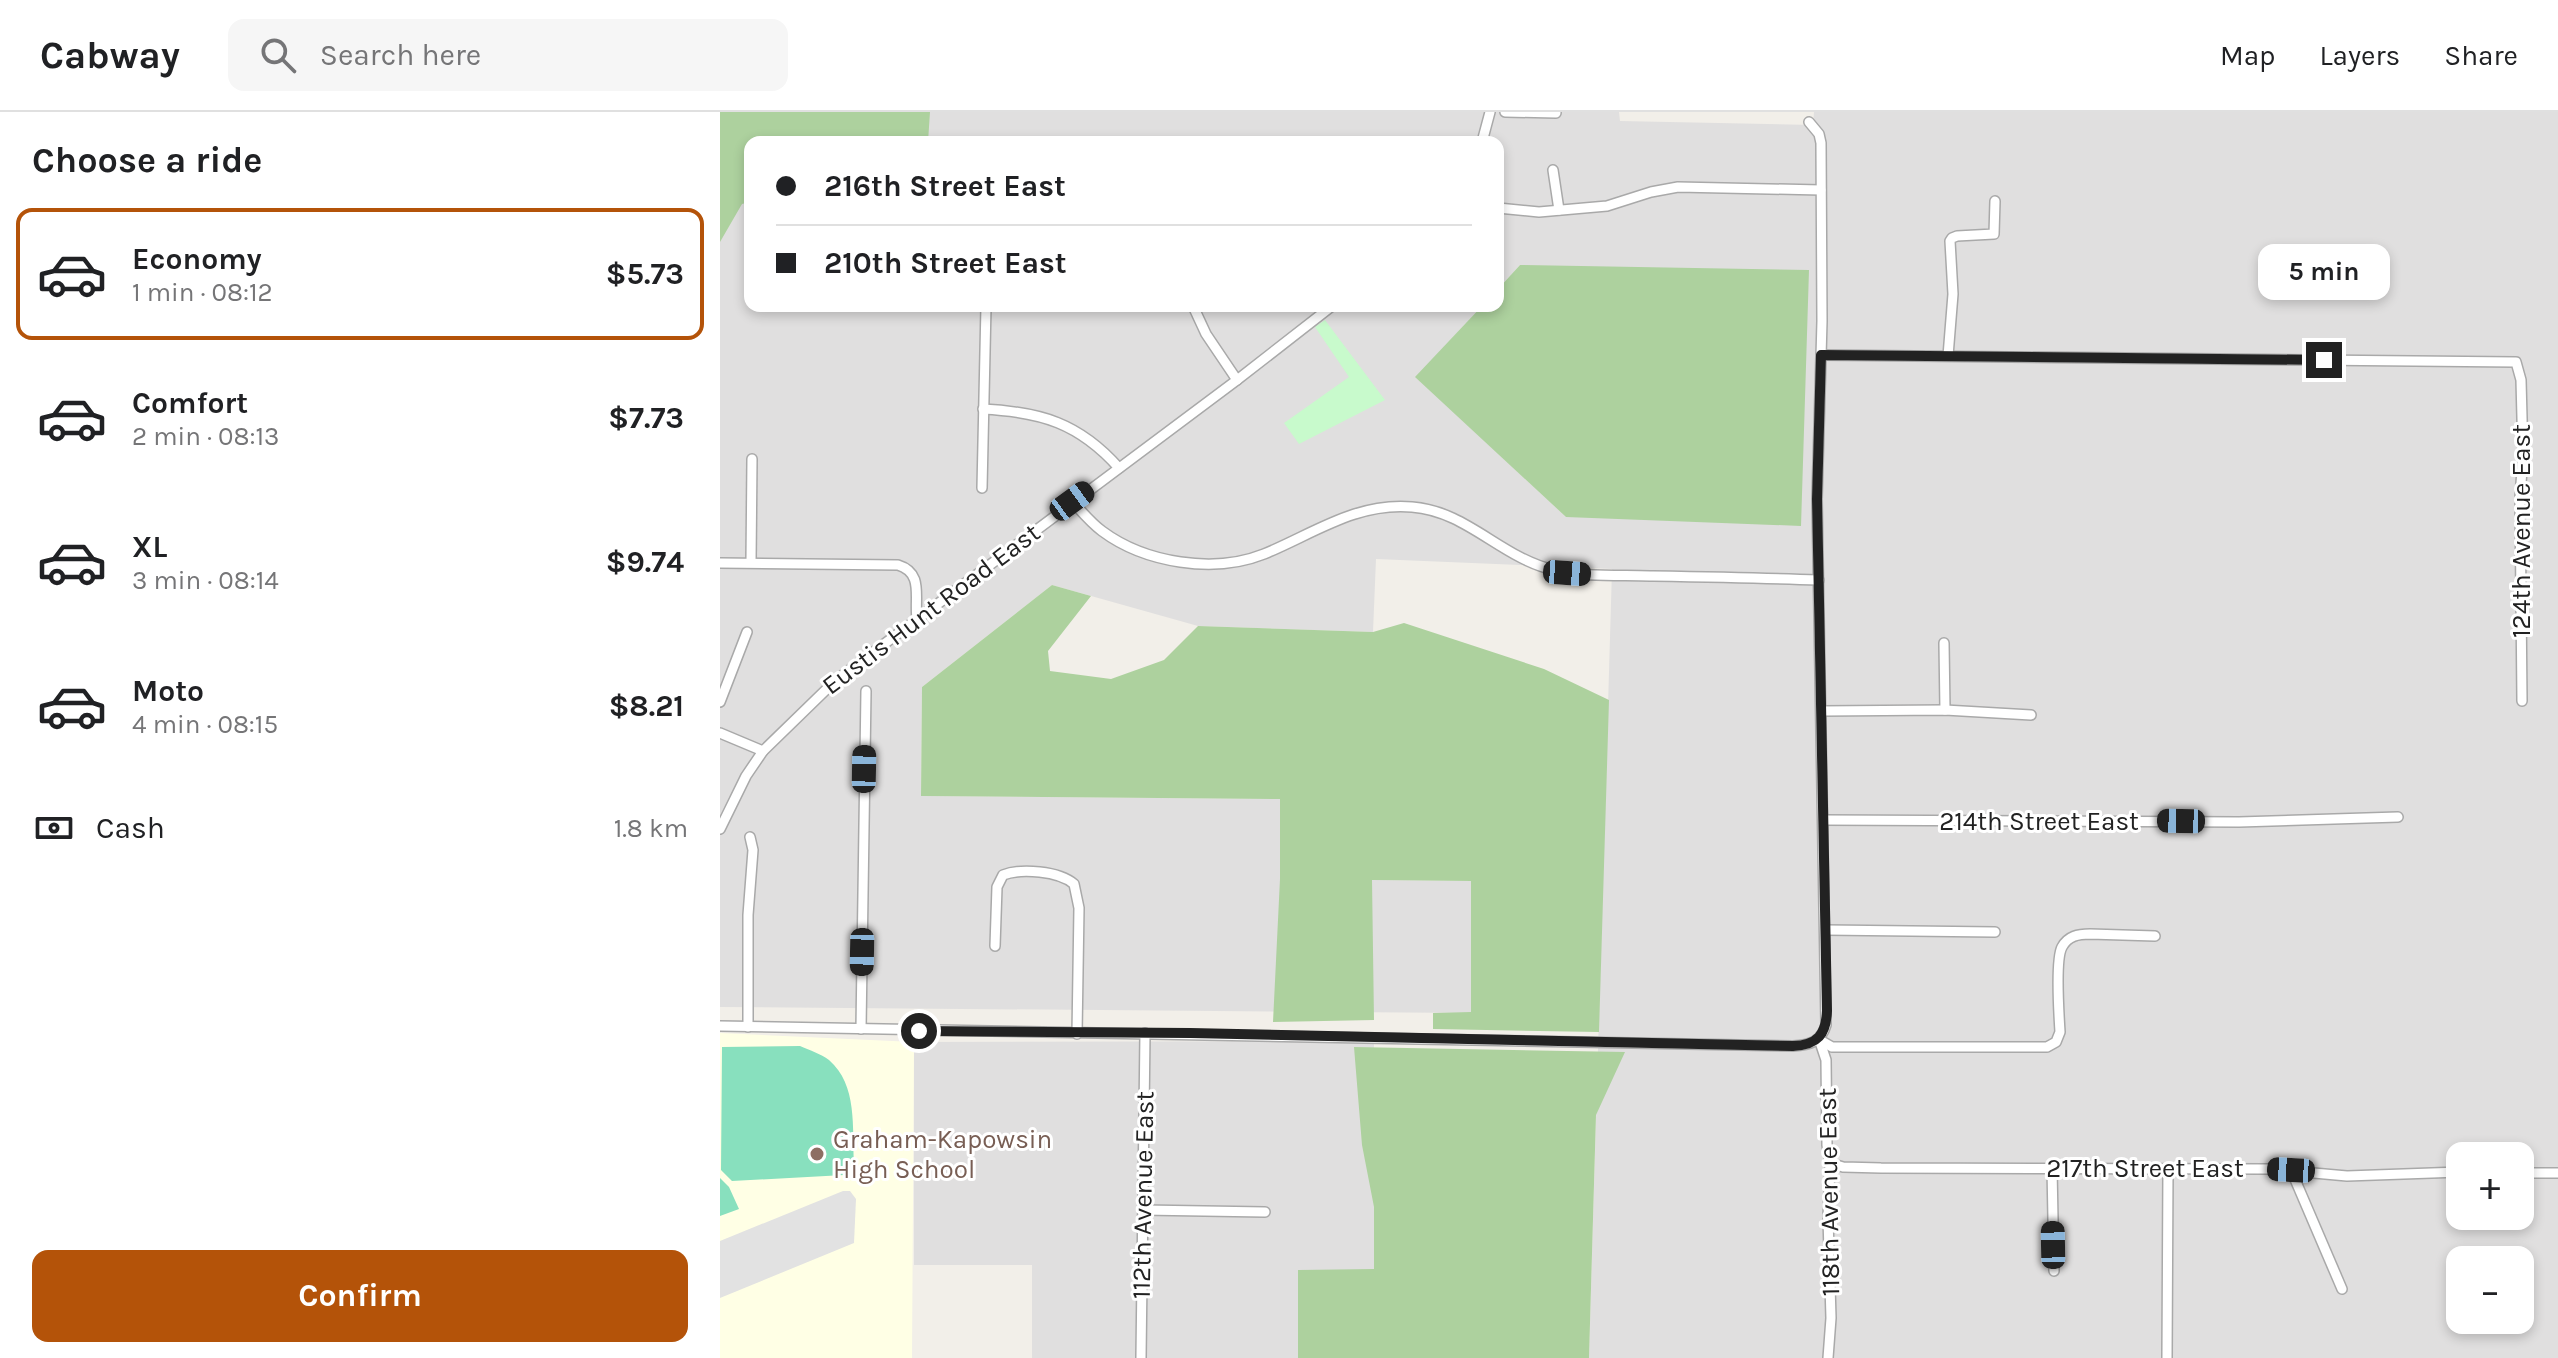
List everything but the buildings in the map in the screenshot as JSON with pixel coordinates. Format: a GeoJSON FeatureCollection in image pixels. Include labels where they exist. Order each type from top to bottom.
{"type":"FeatureCollection","features":[{"type":"Feature","properties":{"kind":"street"},"geometry":{"type":"LineString","coordinates":[[1483,136],[1490,112]]}},
{"type":"Feature","properties":{"kind":"street"},"geometry":{"type":"LineString","coordinates":[[1505,112],[1556,113]]}},
{"type":"Feature","properties":{"kind":"street","name":"118th Avenue East"},"geometry":{"type":"LineString","coordinates":[[1809,122],[1819,134],[1821,143],[1817,499],[1826,1025],[1818,1039],[1826,1060],[1830,1163],[1831,1318],[1828,1358]]}},
{"type":"Feature","properties":{"kind":"street"},"geometry":{"type":"LineString","coordinates":[[1553,170],[1559,210]]}},
{"type":"Feature","properties":{"kind":"street"},"geometry":{"type":"LineString","coordinates":[[1504,209],[1524,212],[1607,206],[1678,187],[1821,190]]}},
{"type":"Feature","properties":{"kind":"street"},"geometry":{"type":"LineString","coordinates":[[1821,355],[1948,356],[1953,294],[1950,241],[1957,236],[1994,234],[1995,201]]}},
{"type":"Feature","properties":{"kind":"street"},"geometry":{"type":"LineString","coordinates":[[982,488],[986,312]]}},
{"type":"Feature","properties":{"kind":"street"},"geometry":{"type":"LineString","coordinates":[[1196,312],[1206,334],[1237,380]]}},
{"type":"Feature","properties":{"kind":"street","name":"Eustis Hunt Road East"},"geometry":{"type":"LineString","coordinates":[[720,829],[746,776],[763,751],[836,680],[1237,380],[1322,312]]}},
{"type":"Feature","properties":{"kind":"street","name":"124th Avenue East"},"geometry":{"type":"LineString","coordinates":[[1948,356],[2516,362],[2521,380],[2523,456],[2520,497],[2522,701]]}},
{"type":"Feature","properties":{"kind":"street"},"geometry":{"type":"LineString","coordinates":[[983,409],[1027,412],[1065,425],[1097,445],[1119,468]]}},
{"type":"Feature","properties":{"kind":"street"},"geometry":{"type":"LineString","coordinates":[[751,562],[752,459]]}},
{"type":"Feature","properties":{"kind":"street"},"geometry":{"type":"LineString","coordinates":[[1072,501],[1094,524],[1119,542],[1156,556],[1200,564],[1231,563],[1260,555],[1360,511],[1411,507],[1459,520],[1525,561],[1567,573],[1819,580]]}},
{"type":"Feature","properties":{"kind":"street"},"geometry":{"type":"LineString","coordinates":[[720,563],[887,564],[905,567],[915,576],[917,619]]}},
{"type":"Feature","properties":{"kind":"street"},"geometry":{"type":"LineString","coordinates":[[720,702],[747,632]]}},
{"type":"Feature","properties":{"kind":"street"},"geometry":{"type":"LineString","coordinates":[[1944,643],[1945,710]]}},
{"type":"Feature","properties":{"kind":"street"},"geometry":{"type":"LineString","coordinates":[[861,1029],[866,691]]}},
{"type":"Feature","properties":{"kind":"street"},"geometry":{"type":"LineString","coordinates":[[1822,711],[1945,710],[2031,715]]}},
{"type":"Feature","properties":{"kind":"street"},"geometry":{"type":"LineString","coordinates":[[720,733],[763,751]]}},
{"type":"Feature","properties":{"kind":"street","name":"214th Street East"},"geometry":{"type":"LineString","coordinates":[[1824,820],[2239,822],[2398,817]]}},
{"type":"Feature","properties":{"kind":"street"},"geometry":{"type":"LineString","coordinates":[[748,1027],[748,915],[753,850],[750,837]]}},
{"type":"Feature","properties":{"kind":"street"},"geometry":{"type":"LineString","coordinates":[[995,946],[997,887],[1003,875],[1038,873],[1067,878],[1074,884],[1079,908],[1077,1034]]}},
{"type":"Feature","properties":{"kind":"street"},"geometry":{"type":"LineString","coordinates":[[1826,930],[1995,932]]}},
{"type":"Feature","properties":{"kind":"street"},"geometry":{"type":"LineString","coordinates":[[720,1026],[1793,1046],[1810,1044],[1818,1039],[1832,1047],[2038,1049],[2056,1042],[2060,1032],[2059,952],[2068,940],[2080,934],[2155,936]]}},
{"type":"Feature","properties":{"kind":"street","name":"112th Avenue East"},"geometry":{"type":"LineString","coordinates":[[1141,1358],[1145,1033]]}},
{"type":"Feature","properties":{"kind":"street","name":"217th Street East"},"geometry":{"type":"LineString","coordinates":[[1830,1163],[1856,1167],[2291,1170],[2347,1176],[2446,1172]]}},
{"type":"Feature","properties":{"kind":"street"},"geometry":{"type":"LineString","coordinates":[[2052,1168],[2054,1271]]}},
{"type":"Feature","properties":{"kind":"street"},"geometry":{"type":"LineString","coordinates":[[2167,1358],[2168,1168]]}},
{"type":"Feature","properties":{"kind":"street"},"geometry":{"type":"LineString","coordinates":[[2291,1170],[2342,1289]]}},
{"type":"Feature","properties":{"kind":"street"},"geometry":{"type":"LineString","coordinates":[[2534,1173],[2558,1173]]}},
{"type":"Feature","properties":{"kind":"street"},"geometry":{"type":"LineString","coordinates":[[1143,1210],[1265,1212]]}},
{"type":"Feature","properties":{"kind":"shaded area"},"geometry":{"type":"Polygon","coordinates":[[[720,112],[1619,112],[1620,121],[1813,125],[1814,112],[2558,112],[2558,1358],[1589,1358],[1612,569],[1376,559],[1373,632],[1198,626],[1052,585],[922,687],[921,796],[1280,799],[1280,879],[1472,881],[1471,1013],[720,1007],[720,112]],[[744,136],[744,312],[1476,312],[1416,377],[1566,517],[1520,265],[1504,282],[1504,136],[744,136]]]}},
{"type":"Feature","properties":{"kind":"shaded area","name":"Graham-Kapowsin High School"},"geometry":{"type":"Polygon","coordinates":[[[720,1033],[914,1042],[912,1358],[720,1358],[720,1033]]]}},
{"type":"Feature","properties":{"kind":"shaded area"},"geometry":{"type":"Polygon","coordinates":[[[1374,1041],[1374,1270],[1298,1270],[1298,1358],[1032,1358],[1032,1265],[914,1265],[914,1042],[1374,1041]]]}},
{"type":"Feature","properties":{"kind":"shaded area"},"geometry":{"type":"Polygon","coordinates":[[[843,1191],[850,1191],[856,1199],[854,1243],[720,1298],[720,1241],[843,1191]]]}},
{"type":"Feature","properties":{"kind":"green space"},"geometry":{"type":"Polygon","coordinates":[[[720,112],[930,112],[928,136],[744,136],[744,204],[720,242],[720,112]]]}},
{"type":"Feature","properties":{"kind":"green space"},"geometry":{"type":"Polygon","coordinates":[[[1520,265],[1809,270],[1801,526],[1566,517],[1415,377],[1476,312],[1504,312],[1504,282],[1520,265]]]}},
{"type":"Feature","properties":{"kind":"green space"},"geometry":{"type":"Polygon","coordinates":[[[1325,320],[1385,400],[1299,444],[1284,423],[1349,377],[1315,327],[1325,320]]]}},
{"type":"Feature","properties":{"kind":"green space"},"geometry":{"type":"Polygon","coordinates":[[[1052,585],[1091,596],[1048,651],[1050,671],[1111,679],[1164,660],[1198,626],[1373,632],[1404,623],[1544,669],[1609,700],[1599,1032],[1433,1029],[1433,1013],[1471,1012],[1471,881],[1372,880],[1374,1020],[1273,1022],[1280,879],[1280,799],[921,796],[922,687],[1052,585]]]}},
{"type":"Feature","properties":{"kind":"green space"},"geometry":{"type":"Polygon","coordinates":[[[800,1046],[829,1060],[845,1082],[852,1108],[854,1163],[844,1175],[732,1181],[721,1170],[722,1047],[800,1046]]]}},
{"type":"Feature","properties":{"kind":"green space"},"geometry":{"type":"Polygon","coordinates":[[[1354,1047],[1625,1052],[1596,1115],[1589,1358],[1298,1358],[1298,1270],[1374,1269],[1374,1207],[1362,1145],[1354,1047]]]}},
{"type":"Feature","properties":{"kind":"green space"},"geometry":{"type":"Polygon","coordinates":[[[720,1178],[729,1187],[739,1209],[720,1216],[720,1178]]]}},
{"type":"Feature","properties":{"kind":"place","name":"Graham-Kapowsin High School"},"geometry":{"type":"Point","coordinates":[817,1154]}},
{"type":"Feature","properties":{"kind":"route"},"geometry":{"type":"LineString","coordinates":[[919,1031],[1190,1033],[1793,1046],[1815,1042],[1824,1033],[1827,1011],[1817,499],[1821,355],[2324,360]]}}]}
